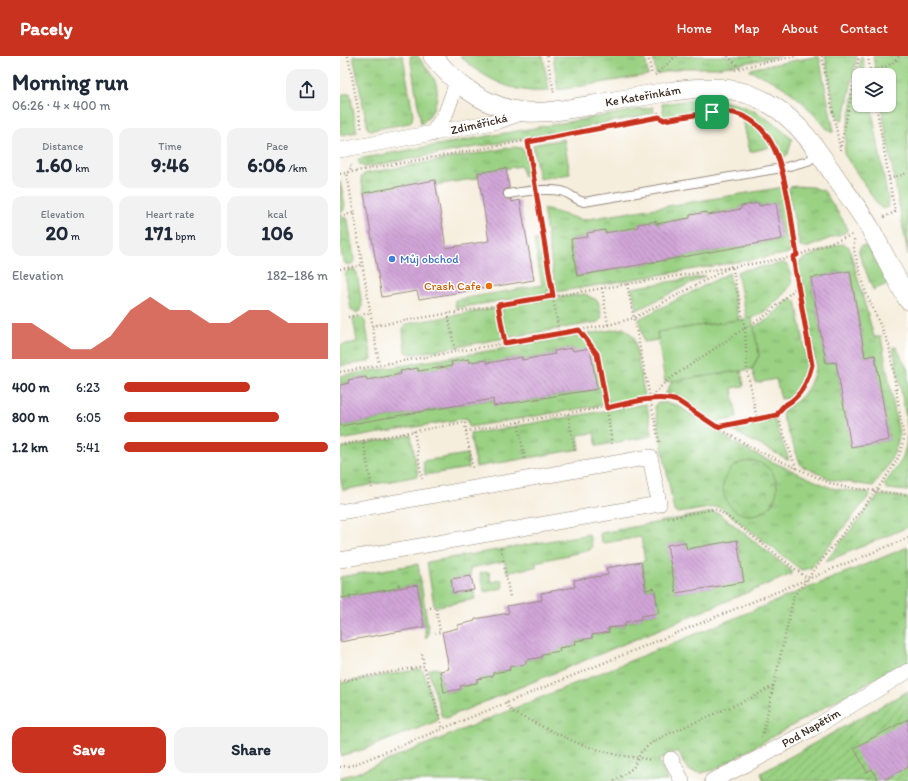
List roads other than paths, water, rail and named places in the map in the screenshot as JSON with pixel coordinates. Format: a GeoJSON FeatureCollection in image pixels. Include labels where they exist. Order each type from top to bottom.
{"type":"FeatureCollection","features":[{"type":"Feature","properties":{"kind":"street","name":"Ke Kateřinkám"},"geometry":{"type":"LineString","coordinates":[[434,56],[443,69],[457,82],[475,94],[511,110],[525,112],[558,111],[704,87],[727,88],[745,93],[774,106],[796,124],[819,153],[869,227],[908,300]]}},
{"type":"Feature","properties":{"kind":"street","name":"Zdiměřická"},"geometry":{"type":"LineString","coordinates":[[432,134],[446,113],[457,82]]}},
{"type":"Feature","properties":{"kind":"street","name":"Zdiměřická"},"geometry":{"type":"LineString","coordinates":[[344,150],[499,121],[525,112]]}},
{"type":"Feature","properties":{"kind":"street"},"geometry":{"type":"LineString","coordinates":[[340,512],[650,457],[659,504],[340,560]]}},
{"type":"Feature","properties":{"kind":"street","name":"Pod Napětím"},"geometry":{"type":"LineString","coordinates":[[712,781],[812,729],[908,671]]}},
{"type":"Feature","properties":{"kind":"street"},"geometry":{"type":"LineString","coordinates":[[671,759],[682,781]]}},
{"type":"Feature","properties":{"kind":"lane"},"geometry":{"type":"LineString","coordinates":[[508,194],[536,190],[561,191],[577,200],[584,202],[782,168],[808,161],[819,153]]}},
{"type":"Feature","properties":{"kind":"place","name":"Můj obchod"},"geometry":{"type":"Point","coordinates":[392,259]}},
{"type":"Feature","properties":{"kind":"place","name":"Crash Cafe"},"geometry":{"type":"Point","coordinates":[489,286]}}]}
